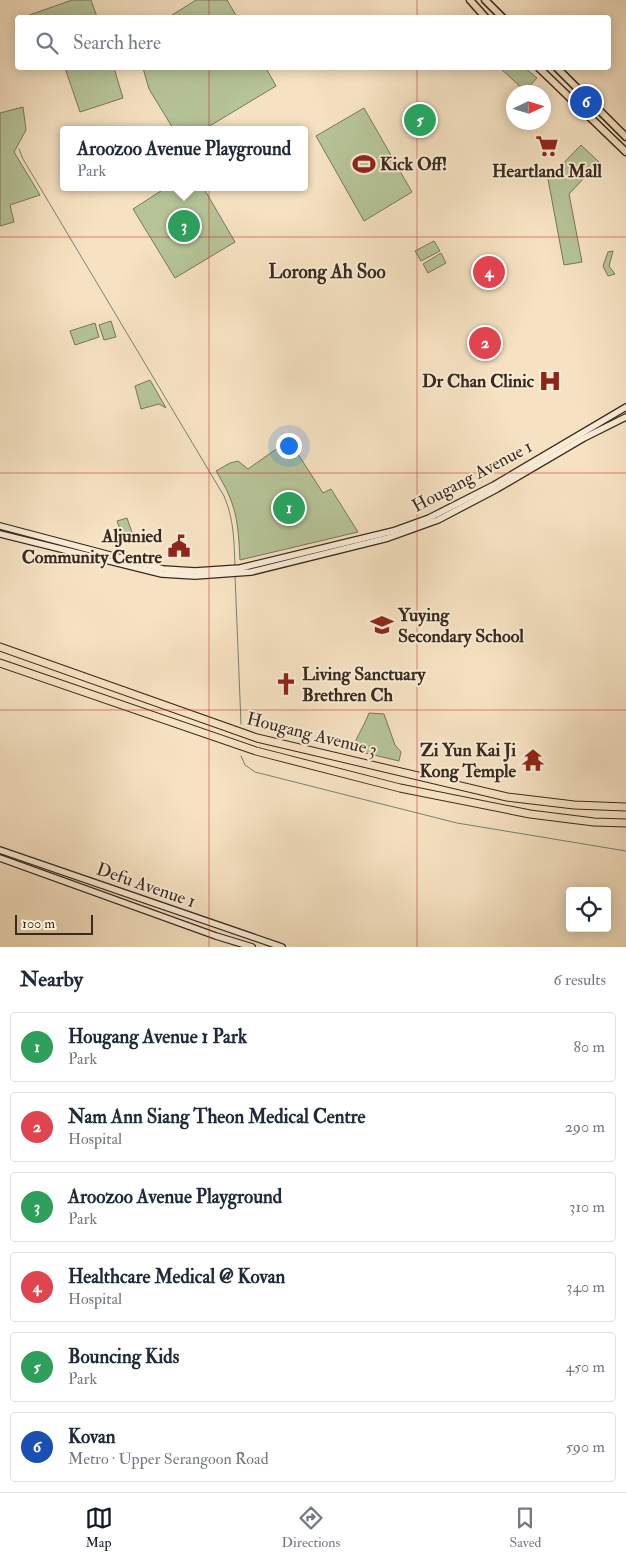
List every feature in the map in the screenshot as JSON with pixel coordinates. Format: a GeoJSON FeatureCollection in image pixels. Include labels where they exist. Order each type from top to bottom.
{"type":"FeatureCollection","features":[{"type":"Feature","properties":{"kind":"highway","name":"Hougang Avenue 3"},"geometry":{"type":"LineString","coordinates":[[0,647],[252,736],[507,797],[574,806],[626,807]]}},
{"type":"Feature","properties":{"kind":"highway","name":"Hougang Avenue 3"},"geometry":{"type":"LineString","coordinates":[[0,663],[256,751],[400,788],[519,812],[574,820],[626,823]]}},
{"type":"Feature","properties":{"kind":"highway"},"geometry":{"type":"LineString","coordinates":[[507,797],[510,805],[519,812]]}},
{"type":"Feature","properties":{"kind":"main road"},"geometry":{"type":"LineString","coordinates":[[470,0],[483,15]]}},
{"type":"Feature","properties":{"kind":"main road"},"geometry":{"type":"LineString","coordinates":[[485,0],[500,15]]}},
{"type":"Feature","properties":{"kind":"main road"},"geometry":{"type":"LineString","coordinates":[[541,70],[626,152]]}},
{"type":"Feature","properties":{"kind":"main road"},"geometry":{"type":"LineString","coordinates":[[559,70],[626,137]]}},
{"type":"Feature","properties":{"kind":"main road","name":"Hougang Avenue 1"},"geometry":{"type":"LineString","coordinates":[[241,571],[393,531],[429,518],[494,485],[626,407]]}},
{"type":"Feature","properties":{"kind":"main road","name":"Hougang Avenue 1"},"geometry":{"type":"LineString","coordinates":[[2,535],[162,574],[195,576],[241,571],[388,538],[430,523],[497,489],[584,438],[626,416]]}},
{"type":"Feature","properties":{"kind":"main road","name":"Hougang Avenue 1"},"geometry":{"type":"LineString","coordinates":[[0,526],[163,569],[195,572],[230,572]]}},
{"type":"Feature","properties":{"kind":"main road","name":"Defu Avenue 1"},"geometry":{"type":"LineString","coordinates":[[0,850],[282,947]]}},
{"type":"Feature","properties":{"kind":"main road","name":"Defu Avenue 1"},"geometry":{"type":"LineString","coordinates":[[0,858],[216,936],[252,947]]}},
{"type":"Feature","properties":{"kind":"green space"},"geometry":{"type":"Polygon","coordinates":[[[72,0],[91,0],[96,15],[30,15],[72,0]]]}},
{"type":"Feature","properties":{"kind":"green space"},"geometry":{"type":"Polygon","coordinates":[[[196,0],[227,0],[236,15],[172,15],[196,0]]]}},
{"type":"Feature","properties":{"kind":"green space"},"geometry":{"type":"Polygon","coordinates":[[[66,70],[115,70],[123,98],[80,112],[66,70]]]}},
{"type":"Feature","properties":{"kind":"green space"},"geometry":{"type":"Polygon","coordinates":[[[144,70],[267,70],[276,86],[210,126],[172,126],[149,89],[144,70]]]}},
{"type":"Feature","properties":{"kind":"green space"},"geometry":{"type":"Polygon","coordinates":[[[502,70],[527,70],[537,78],[531,85],[518,85],[502,70]]]}},
{"type":"Feature","properties":{"kind":"green space"},"geometry":{"type":"Polygon","coordinates":[[[23,107],[26,130],[14,152],[40,195],[10,205],[14,222],[0,226],[0,113],[23,107]]]}},
{"type":"Feature","properties":{"kind":"green space","name":"Kick Off!"},"geometry":{"type":"Polygon","coordinates":[[[364,108],[412,192],[364,221],[316,136],[364,108]]]}},
{"type":"Feature","properties":{"kind":"green space"},"geometry":{"type":"Polygon","coordinates":[[[581,145],[599,162],[569,194],[582,262],[564,265],[548,179],[581,145]]]}},
{"type":"Feature","properties":{"kind":"green space"},"geometry":{"type":"Polygon","coordinates":[[[161,191],[205,191],[235,242],[175,278],[133,209],[161,191]]]}},
{"type":"Feature","properties":{"kind":"green space"},"geometry":{"type":"Polygon","coordinates":[[[434,241],[440,251],[421,261],[415,251],[434,241]]]}},
{"type":"Feature","properties":{"kind":"green space"},"geometry":{"type":"Polygon","coordinates":[[[613,251],[609,266],[615,274],[608,276],[603,266],[608,252],[613,251]]]}},
{"type":"Feature","properties":{"kind":"green space"},"geometry":{"type":"Polygon","coordinates":[[[441,253],[446,263],[428,273],[423,264],[441,253]]]}},
{"type":"Feature","properties":{"kind":"green space"},"geometry":{"type":"Polygon","coordinates":[[[111,321],[116,337],[104,340],[99,325],[111,321]]]}},
{"type":"Feature","properties":{"kind":"green space"},"geometry":{"type":"Polygon","coordinates":[[[95,323],[99,337],[75,345],[70,331],[95,323]]]}},
{"type":"Feature","properties":{"kind":"green space"},"geometry":{"type":"Polygon","coordinates":[[[150,380],[166,408],[159,404],[141,409],[135,386],[150,380]]]}},
{"type":"Feature","properties":{"kind":"green space"},"geometry":{"type":"Polygon","coordinates":[[[289,440],[323,493],[331,489],[358,532],[240,560],[235,514],[228,494],[216,471],[238,461],[248,469],[289,440]]]}},
{"type":"Feature","properties":{"kind":"green space"},"geometry":{"type":"Polygon","coordinates":[[[127,518],[134,538],[124,541],[117,521],[127,518]]]}},
{"type":"Feature","properties":{"kind":"green space"},"geometry":{"type":"Polygon","coordinates":[[[369,713],[384,714],[395,745],[401,752],[399,761],[353,750],[369,713]]]}},
{"type":"Feature","properties":{"kind":"waterway"},"geometry":{"type":"LineString","coordinates":[[19,149],[23,159],[224,496],[232,522],[235,566]]}},
{"type":"Feature","properties":{"kind":"waterway"},"geometry":{"type":"LineString","coordinates":[[235,575],[241,724]]}},
{"type":"Feature","properties":{"kind":"waterway"},"geometry":{"type":"LineString","coordinates":[[241,756],[245,765],[255,772],[457,823],[626,851]]}},
{"type":"Feature","properties":{"kind":"place","name":"Kovan"},"geometry":{"type":"Point","coordinates":[586,102]}},
{"type":"Feature","properties":{"kind":"place","name":"Bouncing Kids"},"geometry":{"type":"Point","coordinates":[420,120]}},
{"type":"Feature","properties":{"kind":"place","name":"Heartland Mall"},"geometry":{"type":"Point","coordinates":[547,146]}},
{"type":"Feature","properties":{"kind":"place","name":"Kick Off!"},"geometry":{"type":"Point","coordinates":[364,164]}},
{"type":"Feature","properties":{"kind":"place","name":"Aroozoo Avenue Playground"},"geometry":{"type":"Point","coordinates":[184,226]}},
{"type":"Feature","properties":{"kind":"place","name":"Healthcare Medical @ Kovan"},"geometry":{"type":"Point","coordinates":[489,272]}},
{"type":"Feature","properties":{"kind":"place","name":"Nam Ann Siang Theon Medical Centre"},"geometry":{"type":"Point","coordinates":[485,343]}},
{"type":"Feature","properties":{"kind":"place","name":"Dr Chan Clinic"},"geometry":{"type":"Point","coordinates":[550,381]}},
{"type":"Feature","properties":{"kind":"place","name":"Hougang Avenue 1 Park"},"geometry":{"type":"Point","coordinates":[289,508]}},
{"type":"Feature","properties":{"kind":"place","name":"Aljunied Community Centre"},"geometry":{"type":"Point","coordinates":[179,546]}},
{"type":"Feature","properties":{"kind":"place","name":"Yuying Secondary School"},"geometry":{"type":"Point","coordinates":[382,625]}},
{"type":"Feature","properties":{"kind":"place","name":"Living Sanctuary Brethren Ch"},"geometry":{"type":"Point","coordinates":[286,684]}},
{"type":"Feature","properties":{"kind":"place","name":"Zi Yun Kai Ji Kong Temple"},"geometry":{"type":"Point","coordinates":[533,760]}},
{"type":"Feature","properties":{"kind":"district","name":"Lorong Ah Soo"},"geometry":{"type":"Point","coordinates":[327,271]}}]}
